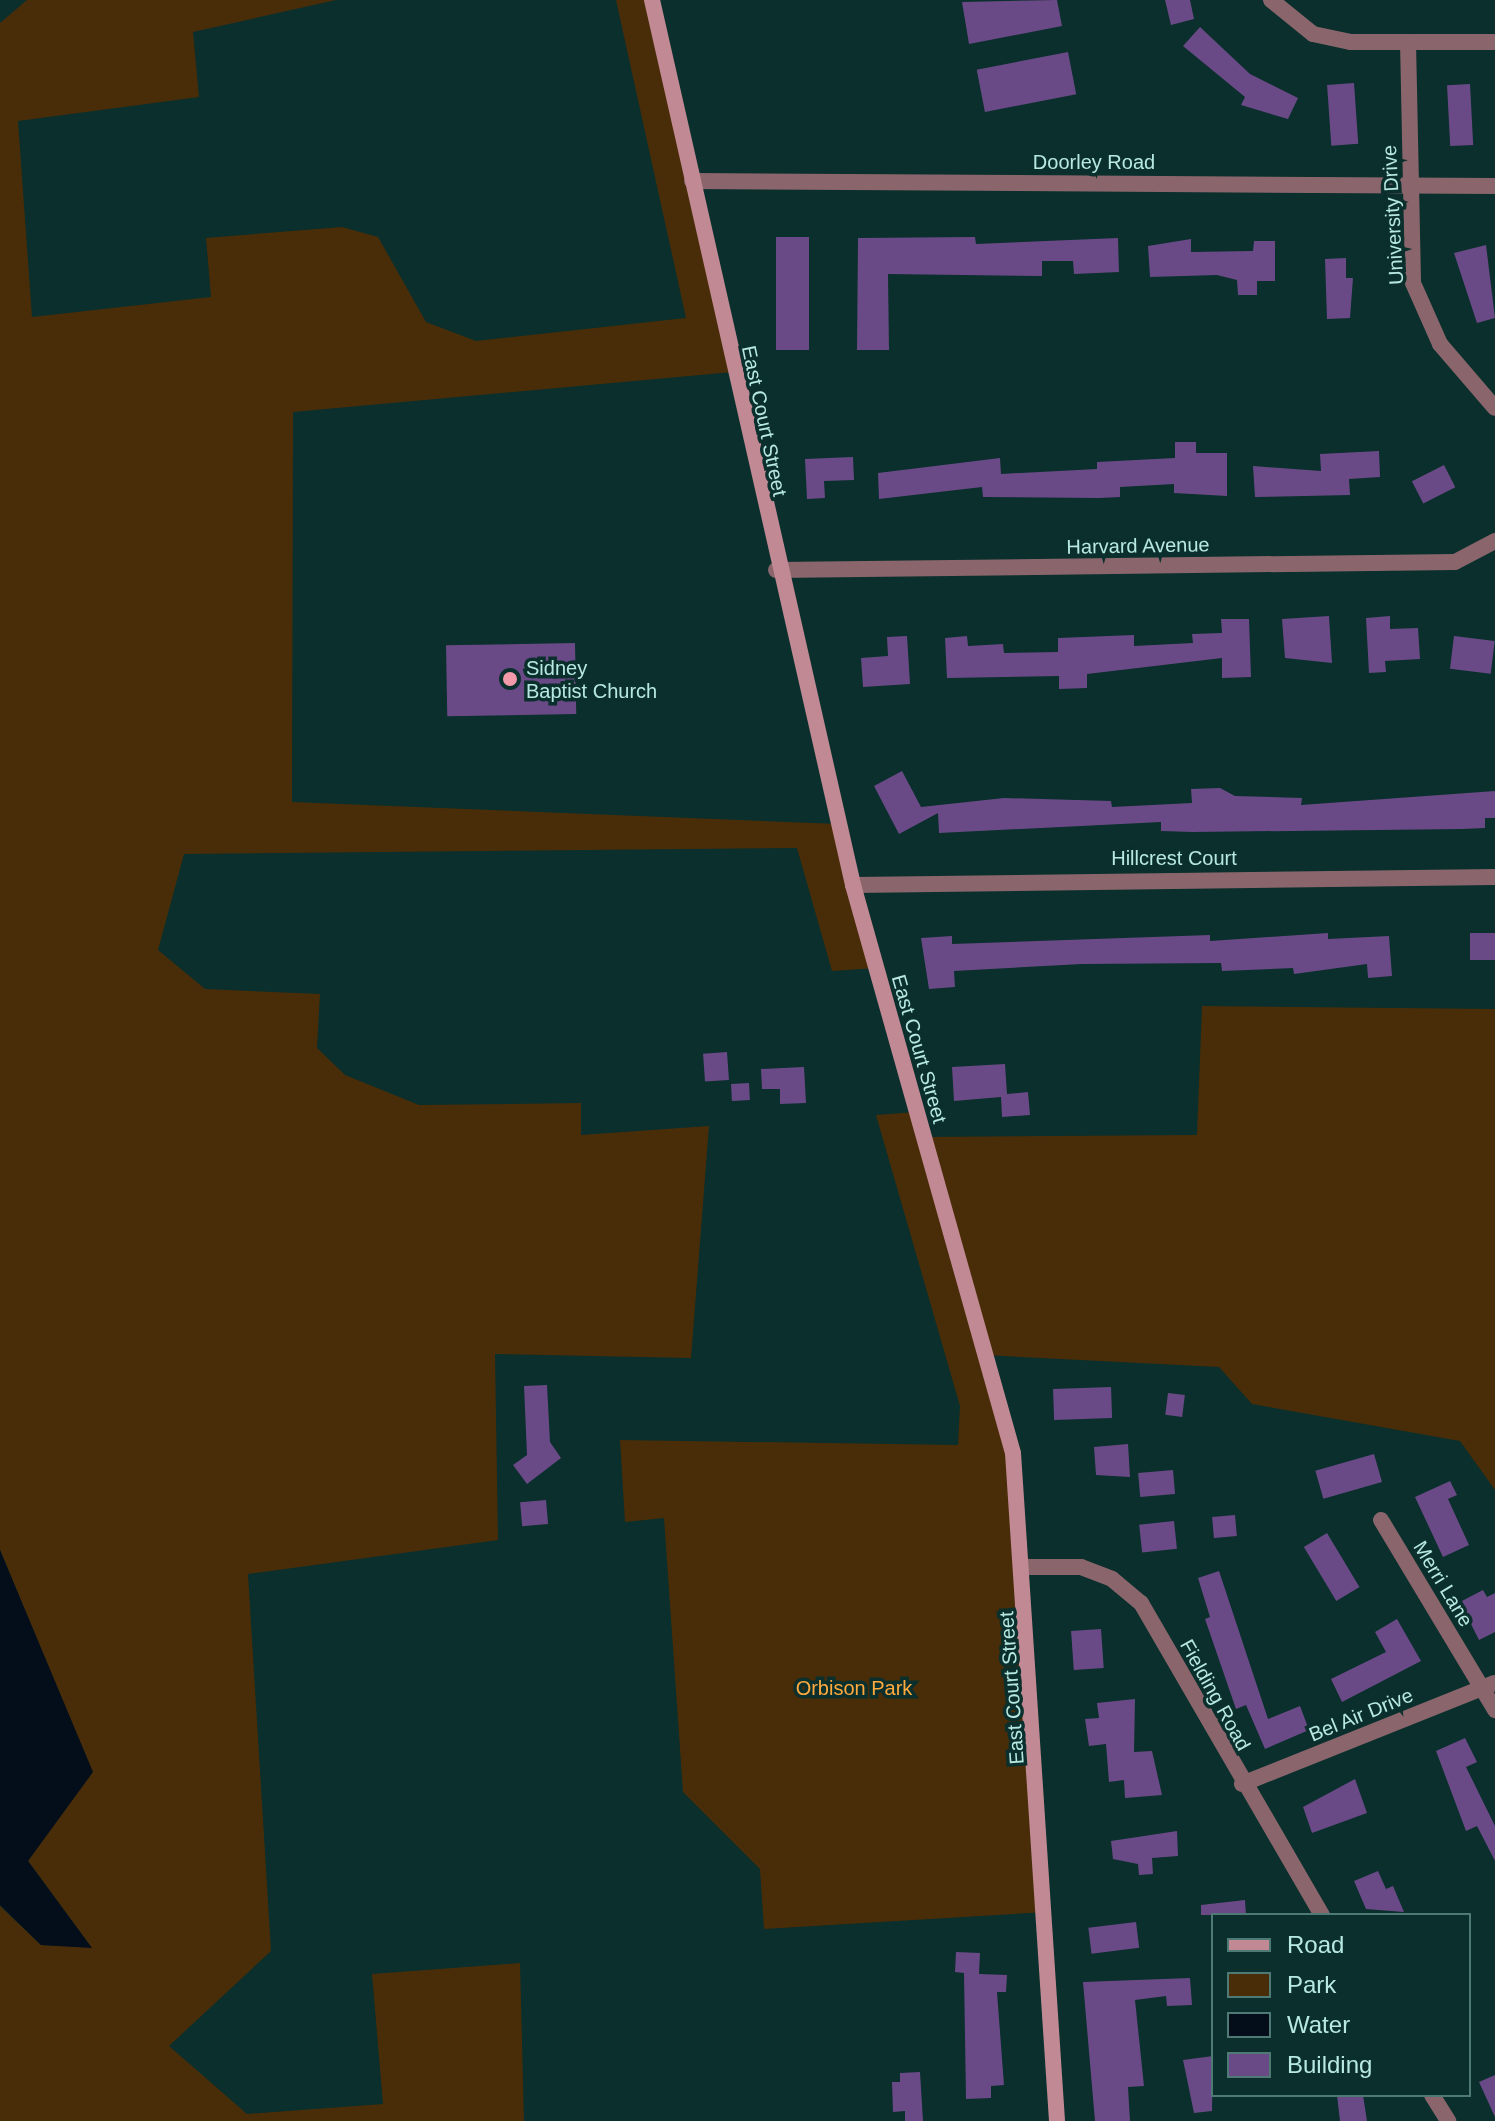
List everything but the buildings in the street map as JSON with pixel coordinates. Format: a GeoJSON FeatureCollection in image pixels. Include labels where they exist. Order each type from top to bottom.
{"type":"FeatureCollection","features":[{"type":"Feature","properties":{"kind":"main road","name":"East Court Street"},"geometry":{"type":"LineString","coordinates":[[652,0],[776,570],[853,885],[1013,1453],[1024,1567],[1057,2121]]}},
{"type":"Feature","properties":{"kind":"street"},"geometry":{"type":"LineString","coordinates":[[1271,0],[1313,34],[1408,42],[1495,42]]}},
{"type":"Feature","properties":{"kind":"street","name":"University Drive"},"geometry":{"type":"LineString","coordinates":[[1408,42],[1413,283],[1440,344],[1495,408]]}},
{"type":"Feature","properties":{"kind":"street","name":"Doorley Road"},"geometry":{"type":"LineString","coordinates":[[692,181],[1495,186]]}},
{"type":"Feature","properties":{"kind":"street","name":"Harvard Avenue"},"geometry":{"type":"LineString","coordinates":[[776,570],[1455,562],[1495,541]]}},
{"type":"Feature","properties":{"kind":"street","name":"Hillcrest Court"},"geometry":{"type":"LineString","coordinates":[[853,885],[1495,877]]}},
{"type":"Feature","properties":{"kind":"street","name":"Merri Lane"},"geometry":{"type":"LineString","coordinates":[[1381,1520],[1488,1685],[1495,1710]]}},
{"type":"Feature","properties":{"kind":"street","name":"Fielding Road"},"geometry":{"type":"LineString","coordinates":[[1024,1567],[1081,1567],[1112,1579],[1141,1603],[1242,1784],[1321,1913]]}},
{"type":"Feature","properties":{"kind":"street","name":"Bel Air Drive"},"geometry":{"type":"LineString","coordinates":[[1242,1784],[1488,1685]]}},
{"type":"Feature","properties":{"kind":"street"},"geometry":{"type":"LineString","coordinates":[[1433,2097],[1448,2121]]}},
{"type":"Feature","properties":{"kind":"green space"},"geometry":{"type":"Polygon","coordinates":[[[27,0],[336,0],[193,32],[199,97],[18,121],[32,317],[211,297],[206,238],[342,227],[378,237],[426,322],[476,341],[686,318],[616,0],[652,0],[733,372],[293,412],[292,802],[838,824],[876,968],[832,971],[797,848],[184,854],[158,950],[205,989],[320,994],[317,1048],[345,1075],[419,1105],[581,1103],[581,1135],[709,1126],[691,1358],[495,1354],[498,1540],[248,1574],[271,1951],[169,2046],[247,2114],[383,2104],[372,1974],[520,1963],[524,2121],[0,2121],[0,1906],[41,1945],[91,1947],[28,1861],[92,1772],[0,1550],[0,23],[27,0]]]}},
{"type":"Feature","properties":{"kind":"green space","name":"Orbison Park"},"geometry":{"type":"Polygon","coordinates":[[[1202,1006],[1495,1009],[1495,1490],[1460,1441],[1252,1404],[1219,1367],[984,1355],[1013,1453],[1047,1912],[764,1929],[760,1869],[683,1792],[664,1518],[625,1522],[620,1440],[958,1445],[960,1406],[876,1115],[916,1112],[923,1137],[1197,1135],[1202,1006]]]}},
{"type":"Feature","properties":{"kind":"water"},"geometry":{"type":"Polygon","coordinates":[[[0,1550],[93,1772],[28,1861],[92,1948],[41,1945],[0,1905],[0,1550]]]}},
{"type":"Feature","properties":{"kind":"place","name":"Sidney Baptist Church"},"geometry":{"type":"Point","coordinates":[510,679]}}]}
